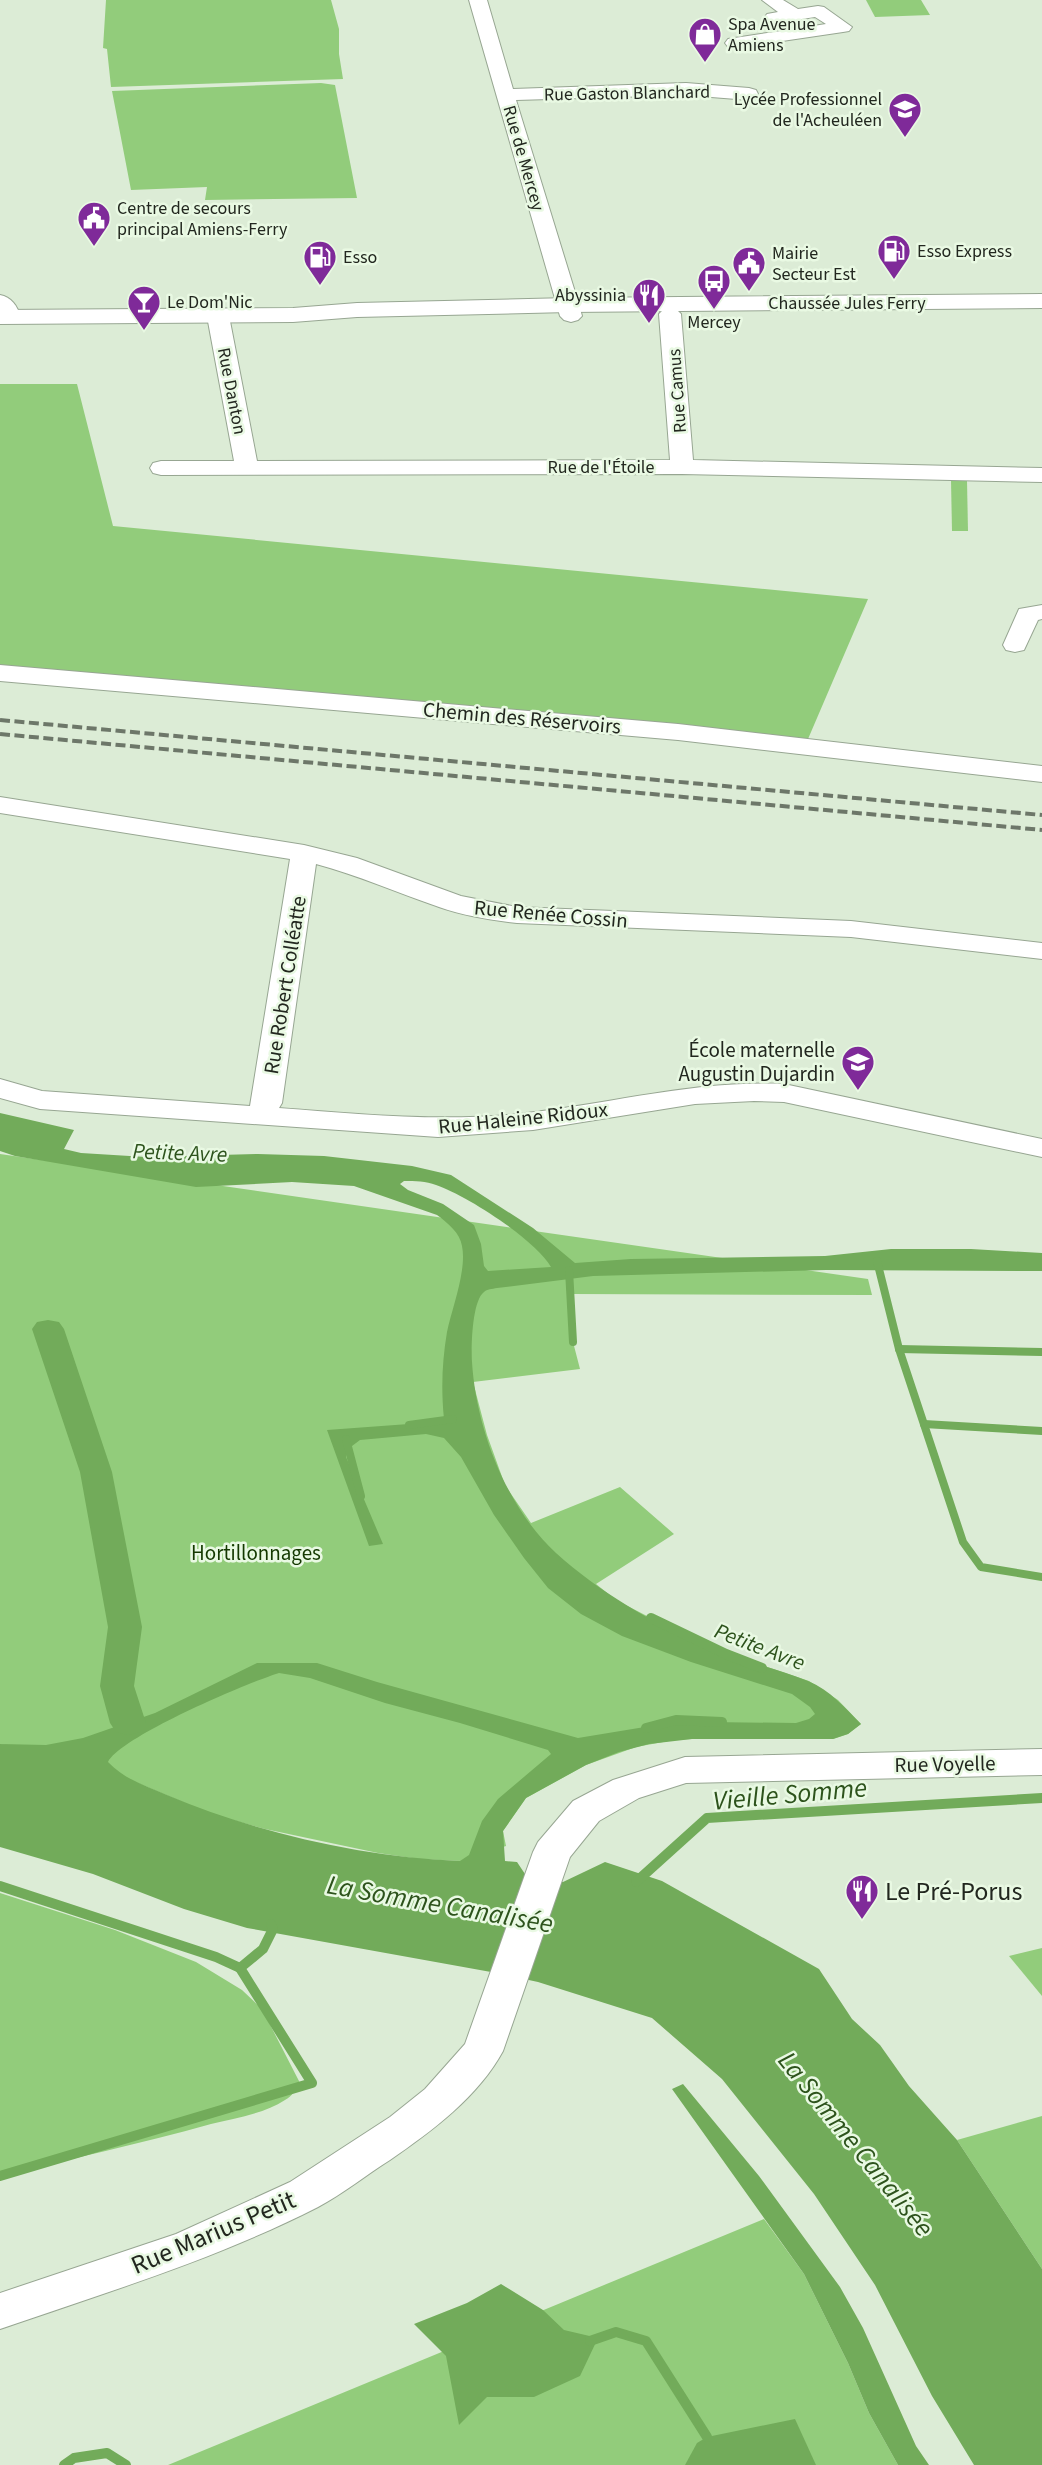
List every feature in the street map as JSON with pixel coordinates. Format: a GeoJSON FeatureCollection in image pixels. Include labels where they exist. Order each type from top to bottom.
{"type":"FeatureCollection","features":[{"type":"Feature","properties":{"kind":"main road","name":"Chaussée Jules Ferry"},"geometry":{"type":"LineString","coordinates":[[3,312],[293,315],[316,318],[1042,301]]}},
{"type":"Feature","properties":{"kind":"main road","name":"Chaussée Jules Ferry"},"geometry":{"type":"LineString","coordinates":[[570,311],[670,314],[1042,310]]}},
{"type":"Feature","properties":{"kind":"street","name":"Rue de Mercey"},"geometry":{"type":"LineString","coordinates":[[478,0],[570,311]]}},
{"type":"Feature","properties":{"kind":"street"},"geometry":{"type":"LineString","coordinates":[[771,0],[795,15]]}},
{"type":"Feature","properties":{"kind":"street"},"geometry":{"type":"LineString","coordinates":[[734,43],[797,34],[843,27],[818,11],[772,18],[797,34]]}},
{"type":"Feature","properties":{"kind":"street","name":"Rue Gaston Blanchard"},"geometry":{"type":"LineString","coordinates":[[506,95],[687,89],[749,94]]}},
{"type":"Feature","properties":{"kind":"street","name":"Rue Camus"},"geometry":{"type":"LineString","coordinates":[[670,314],[682,467]]}},
{"type":"Feature","properties":{"kind":"street","name":"Rue Danton"},"geometry":{"type":"LineString","coordinates":[[218,316],[247,467]]}},
{"type":"Feature","properties":{"kind":"street","name":"Rue de l'Étoile"},"geometry":{"type":"LineString","coordinates":[[161,468],[682,467],[1042,475]]}},
{"type":"Feature","properties":{"kind":"street"},"geometry":{"type":"LineString","coordinates":[[1015,645],[1028,614],[1042,612]]}},
{"type":"Feature","properties":{"kind":"street","name":"Chemin des Réservoirs"},"geometry":{"type":"LineString","coordinates":[[0,673],[678,732],[1042,774]]}},
{"type":"Feature","properties":{"kind":"street","name":"Rue Renée Cossin"},"geometry":{"type":"LineString","coordinates":[[0,805],[304,853],[347,864],[451,902],[487,911],[529,915],[851,930],[1042,951]]}},
{"type":"Feature","properties":{"kind":"street","name":"Rue Robert Colléatte"},"geometry":{"type":"LineString","coordinates":[[261,1115],[267,1103],[304,853]]}},
{"type":"Feature","properties":{"kind":"street","name":"Rue Haleine Ridoux"},"geometry":{"type":"LineString","coordinates":[[0,1088],[40,1100],[261,1115],[334,1123],[470,1128],[548,1119],[692,1096],[755,1091],[784,1093],[1042,1148]]}},
{"type":"Feature","properties":{"kind":"street","name":"Rue Voyelle"},"geometry":{"type":"LineString","coordinates":[[552,1852],[586,1811],[626,1789],[685,1770],[1042,1762]]}},
{"type":"Feature","properties":{"kind":"street","name":"Rue Marius Petit"},"geometry":{"type":"LineString","coordinates":[[0,2311],[190,2246],[305,2194],[405,2128],[440,2100],[483,2051],[552,1852]]}},
{"type":"Feature","properties":{"kind":"green space"},"geometry":{"type":"Polygon","coordinates":[[[106,0],[331,0],[339,29],[339,54],[343,79],[111,87],[107,49],[103,48],[106,0]]]}},
{"type":"Feature","properties":{"kind":"green space"},"geometry":{"type":"Polygon","coordinates":[[[866,0],[921,0],[930,15],[875,17],[866,0]]]}},
{"type":"Feature","properties":{"kind":"green space"},"geometry":{"type":"Polygon","coordinates":[[[321,83],[335,85],[357,198],[205,200],[207,187],[131,190],[112,91],[321,83]]]}},
{"type":"Feature","properties":{"kind":"green space"},"geometry":{"type":"Polygon","coordinates":[[[0,384],[77,384],[113,526],[868,599],[808,739],[0,668],[0,384]]]}},
{"type":"Feature","properties":{"kind":"green space"},"geometry":{"type":"Polygon","coordinates":[[[951,480],[967,481],[968,531],[952,531],[951,480]]]}},
{"type":"Feature","properties":{"kind":"green space","name":"Hortillonnages"},"geometry":{"type":"Polygon","coordinates":[[[0,1154],[868,1279],[872,1295],[572,1294],[573,1342],[580,1369],[473,1382],[487,1435],[505,1485],[531,1523],[620,1487],[674,1534],[596,1584],[616,1600],[705,1646],[809,1681],[838,1700],[861,1724],[848,1734],[833,1739],[710,1738],[674,1740],[636,1747],[586,1765],[526,1798],[503,1831],[506,1846],[461,1861],[419,1859],[378,1853],[265,1829],[211,1814],[121,1776],[107,1762],[0,1744],[0,1154]]]}},
{"type":"Feature","properties":{"kind":"green space"},"geometry":{"type":"Polygon","coordinates":[[[0,1893],[115,1930],[196,1962],[242,1990],[262,2009],[300,2083],[297,2088],[285,2100],[259,2112],[0,2177],[0,1893]]]}},
{"type":"Feature","properties":{"kind":"green space"},"geometry":{"type":"Polygon","coordinates":[[[1042,1948],[1042,1996],[1009,1956],[1042,1948]]]}},
{"type":"Feature","properties":{"kind":"green space"},"geometry":{"type":"Polygon","coordinates":[[[1042,2116],[1042,2269],[957,2140],[1042,2116]]]}},
{"type":"Feature","properties":{"kind":"green space"},"geometry":{"type":"Polygon","coordinates":[[[764,2219],[804,2274],[848,2363],[869,2413],[898,2465],[168,2465],[764,2219]]]}},
{"type":"Feature","properties":{"kind":"water","name":"La Somme Canalisée"},"geometry":{"type":"Polygon","coordinates":[[[0,1113],[74,1130],[64,1149],[81,1153],[146,1157],[258,1154],[324,1156],[412,1166],[451,1175],[533,1228],[575,1263],[631,1259],[825,1256],[891,1249],[971,1249],[1042,1253],[1042,1271],[826,1270],[593,1276],[491,1289],[484,1292],[477,1305],[473,1325],[472,1355],[480,1413],[497,1465],[522,1513],[556,1553],[608,1594],[685,1637],[816,1685],[837,1700],[861,1724],[848,1734],[833,1739],[692,1739],[649,1744],[619,1752],[586,1765],[526,1798],[503,1831],[505,1861],[517,1862],[525,1874],[563,1882],[605,1862],[662,1881],[819,1969],[852,2019],[880,2045],[909,2086],[957,2140],[1042,2269],[1042,2465],[974,2465],[932,2396],[875,2285],[814,2194],[722,2079],[652,2018],[538,1982],[247,1928],[184,1909],[93,1874],[0,1847],[0,1744],[46,1745],[83,1738],[155,1713],[257,1663],[317,1663],[578,1738],[663,1724],[796,1723],[809,1719],[815,1714],[810,1707],[792,1694],[691,1662],[622,1636],[581,1614],[548,1588],[524,1558],[494,1515],[461,1457],[444,1438],[426,1434],[360,1440],[348,1449],[346,1457],[383,1544],[369,1546],[327,1430],[436,1422],[444,1419],[442,1386],[444,1354],[447,1332],[461,1277],[463,1256],[461,1241],[456,1233],[437,1215],[354,1186],[292,1182],[196,1187],[15,1156],[0,1151],[0,1113]],[[404,1181],[400,1184],[408,1190],[443,1204],[474,1225],[481,1244],[484,1266],[488,1271],[551,1267],[531,1244],[465,1198],[436,1185],[404,1181]],[[279,1673],[241,1687],[160,1725],[118,1751],[108,1762],[128,1778],[143,1785],[201,1809],[273,1832],[386,1854],[460,1861],[469,1855],[482,1821],[498,1799],[551,1754],[548,1750],[385,1703],[310,1678],[279,1673]]]}},
{"type":"Feature","properties":{"kind":"water"},"geometry":{"type":"Polygon","coordinates":[[[683,2084],[759,2176],[840,2287],[863,2328],[916,2446],[929,2465],[898,2465],[869,2413],[848,2363],[804,2274],[672,2089],[683,2084]]]}},
{"type":"Feature","properties":{"kind":"water"},"geometry":{"type":"Polygon","coordinates":[[[501,2284],[543,2310],[564,2330],[598,2338],[580,2376],[534,2397],[487,2397],[459,2425],[446,2356],[414,2324],[467,2303],[501,2284]]]}},
{"type":"Feature","properties":{"kind":"water"},"geometry":{"type":"Polygon","coordinates":[[[795,2419],[816,2465],[685,2465],[697,2443],[707,2437],[795,2419]]]}},
{"type":"Feature","properties":{"kind":"waterway"},"geometry":{"type":"LineString","coordinates":[[877,1261],[899,1349]]}},
{"type":"Feature","properties":{"kind":"waterway"},"geometry":{"type":"LineString","coordinates":[[569,1270],[573,1342]]}},
{"type":"Feature","properties":{"kind":"waterway"},"geometry":{"type":"LineString","coordinates":[[48,1329],[96,1472],[125,1627],[117,1686],[128,1723]]}},
{"type":"Feature","properties":{"kind":"waterway"},"geometry":{"type":"LineString","coordinates":[[899,1349],[1042,1352]]}},
{"type":"Feature","properties":{"kind":"waterway"},"geometry":{"type":"LineString","coordinates":[[899,1349],[963,1542],[981,1567],[1042,1577]]}},
{"type":"Feature","properties":{"kind":"waterway"},"geometry":{"type":"LineString","coordinates":[[409,1425],[453,1419]]}},
{"type":"Feature","properties":{"kind":"waterway"},"geometry":{"type":"LineString","coordinates":[[924,1424],[1042,1431]]}},
{"type":"Feature","properties":{"kind":"waterway"},"geometry":{"type":"LineString","coordinates":[[346,1439],[361,1496]]}},
{"type":"Feature","properties":{"kind":"waterway","name":"Petite Avre"},"geometry":{"type":"LineString","coordinates":[[651,1618],[726,1654],[762,1668]]}},
{"type":"Feature","properties":{"kind":"waterway","name":"Petite Avre"},"geometry":{"type":"LineString","coordinates":[[646,1728],[676,1720],[722,1722]]}},
{"type":"Feature","properties":{"kind":"waterway","name":"Vieille Somme"},"geometry":{"type":"LineString","coordinates":[[636,1882],[707,1818],[1042,1798]]}},
{"type":"Feature","properties":{"kind":"waterway"},"geometry":{"type":"LineString","coordinates":[[0,1886],[216,1957],[240,1968]]}},
{"type":"Feature","properties":{"kind":"waterway"},"geometry":{"type":"LineString","coordinates":[[240,1968],[263,1949],[273,1929],[271,1924]]}},
{"type":"Feature","properties":{"kind":"waterway"},"geometry":{"type":"LineString","coordinates":[[0,2176],[312,2083],[240,1968]]}},
{"type":"Feature","properties":{"kind":"waterway"},"geometry":{"type":"LineString","coordinates":[[590,2341],[616,2332],[646,2341],[707,2437]]}},
{"type":"Feature","properties":{"kind":"waterway"},"geometry":{"type":"LineString","coordinates":[[64,2465],[74,2458],[107,2453],[126,2465]]}},
{"type":"Feature","properties":{"kind":"railway"},"geometry":{"type":"LineString","coordinates":[[0,720],[1042,815]]}},
{"type":"Feature","properties":{"kind":"railway"},"geometry":{"type":"LineString","coordinates":[[0,734],[1042,830]]}},
{"type":"Feature","properties":{"kind":"place","name":"Spa Avenue Amiens"},"geometry":{"type":"Point","coordinates":[705,63]}},
{"type":"Feature","properties":{"kind":"place","name":"Lycée Professionnel de l'Acheuléen"},"geometry":{"type":"Point","coordinates":[905,138]}},
{"type":"Feature","properties":{"kind":"place","name":"Centre de secours principal Amiens-Ferry"},"geometry":{"type":"Point","coordinates":[94,247]}},
{"type":"Feature","properties":{"kind":"place","name":"Esso Express"},"geometry":{"type":"Point","coordinates":[894,280]}},
{"type":"Feature","properties":{"kind":"place","name":"Esso"},"geometry":{"type":"Point","coordinates":[320,286]}},
{"type":"Feature","properties":{"kind":"place","name":"Mairie Secteur Est"},"geometry":{"type":"Point","coordinates":[749,292]}},
{"type":"Feature","properties":{"kind":"place","name":"Mercey"},"geometry":{"type":"Point","coordinates":[714,310]}},
{"type":"Feature","properties":{"kind":"place","name":"Abyssinia"},"geometry":{"type":"Point","coordinates":[649,324]}},
{"type":"Feature","properties":{"kind":"place","name":"Le Dom'Nic"},"geometry":{"type":"Point","coordinates":[144,331]}},
{"type":"Feature","properties":{"kind":"place","name":"École maternelle Augustin Dujardin"},"geometry":{"type":"Point","coordinates":[858,1091]}},
{"type":"Feature","properties":{"kind":"place","name":"Le Pré-Porus"},"geometry":{"type":"Point","coordinates":[862,1920]}}]}
